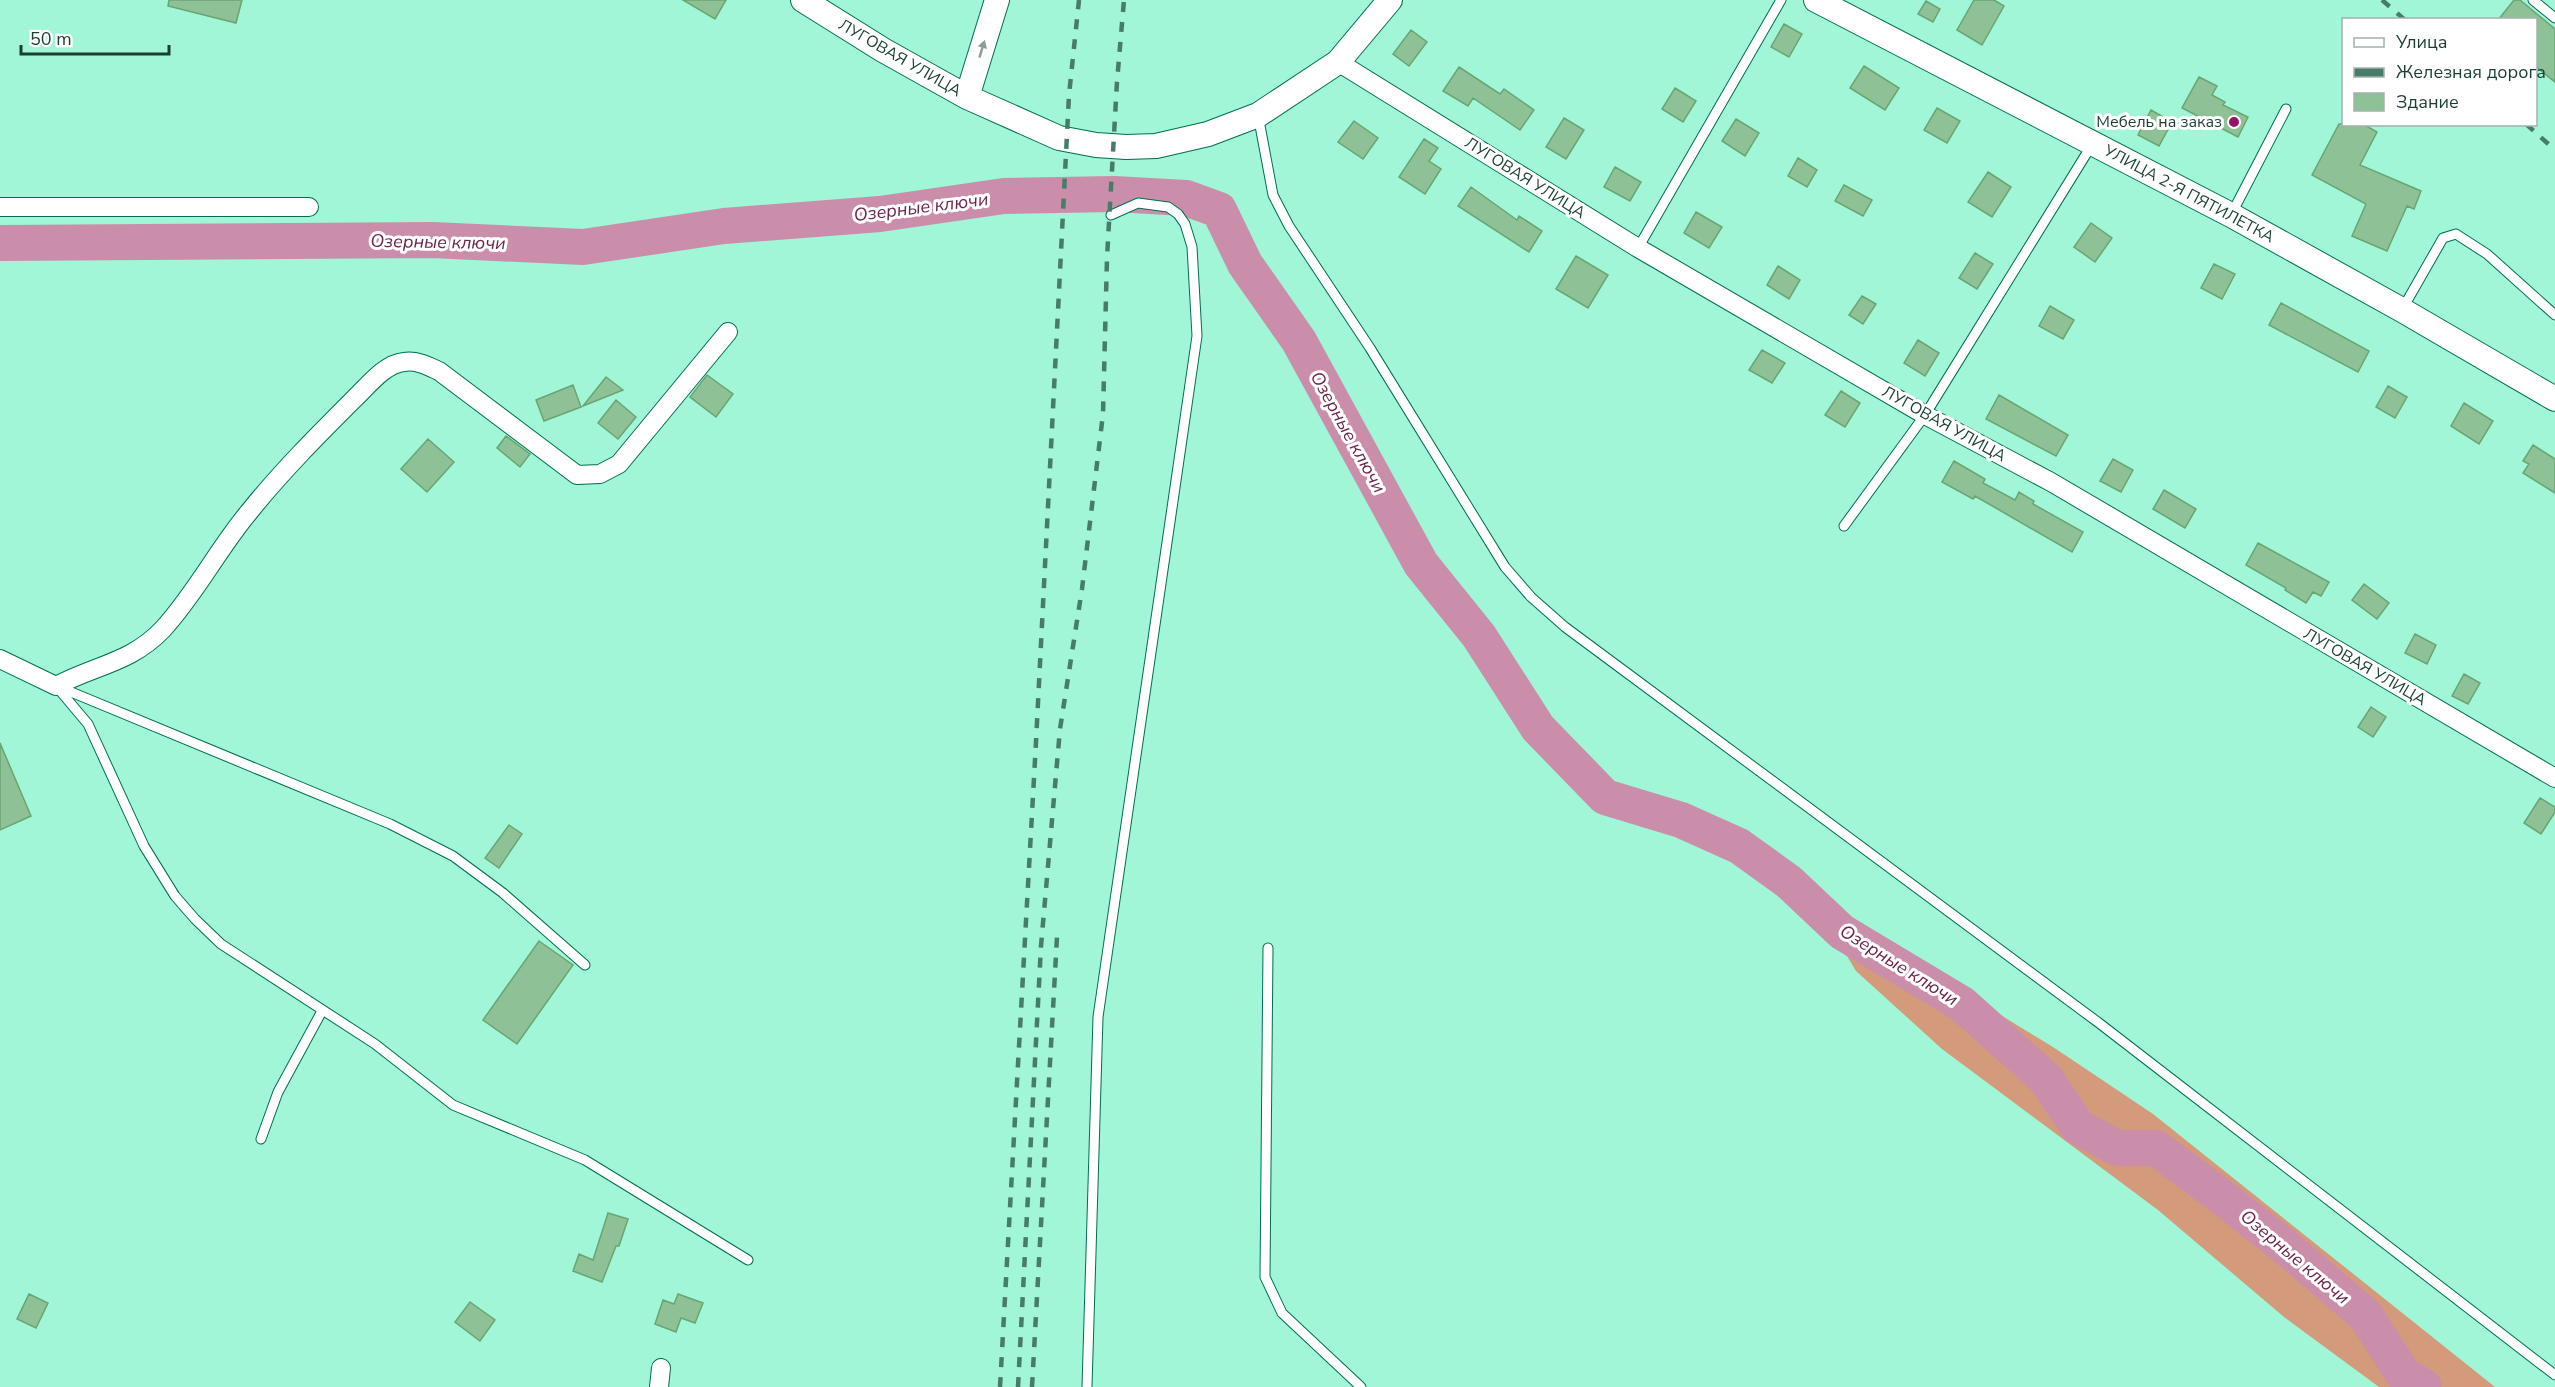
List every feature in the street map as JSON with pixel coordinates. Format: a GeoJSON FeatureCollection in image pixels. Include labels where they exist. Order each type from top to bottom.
{"type":"FeatureCollection","features":[{"type":"Feature","properties":{"kind":"main road","name":"ЛУГОВАЯ УЛИЦА"},"geometry":{"type":"LineString","coordinates":[[802,0],[883,50],[967,97]]}},
{"type":"Feature","properties":{"kind":"main road"},"geometry":{"type":"LineString","coordinates":[[997,0],[967,97],[1059,138],[1096,145],[1156,146],[1208,134],[1258,115],[1338,62],[1390,0]]}},
{"type":"Feature","properties":{"kind":"main road","name":"УЛИЦА 2-Я ПЯТИЛЕТКА"},"geometry":{"type":"LineString","coordinates":[[1816,0],[2231,215],[2402,310],[2555,399]]}},
{"type":"Feature","properties":{"kind":"street","name":"ЛУГОВАЯ УЛИЦА"},"geometry":{"type":"LineString","coordinates":[[1338,62],[1638,248],[1925,415],[2051,483],[2555,778]]}},
{"type":"Feature","properties":{"kind":"street"},"geometry":{"type":"LineString","coordinates":[[0,207],[309,207]]}},
{"type":"Feature","properties":{"kind":"street"},"geometry":{"type":"LineString","coordinates":[[0,659],[56,686],[77,674],[101,668],[137,652],[162,630],[194,591],[248,512],[306,446],[384,370],[403,362],[420,363],[439,370],[577,475],[600,474],[619,464],[728,332]]}},
{"type":"Feature","properties":{"kind":"street"},"geometry":{"type":"LineString","coordinates":[[658,1387],[661,1368]]}},
{"type":"Feature","properties":{"kind":"lane"},"geometry":{"type":"LineString","coordinates":[[1638,248],[1780,0]]}},
{"type":"Feature","properties":{"kind":"lane"},"geometry":{"type":"LineString","coordinates":[[2533,0],[2555,18]]}},
{"type":"Feature","properties":{"kind":"lane"},"geometry":{"type":"LineString","coordinates":[[2231,215],[2286,109]]}},
{"type":"Feature","properties":{"kind":"lane"},"geometry":{"type":"LineString","coordinates":[[1258,115],[1273,195],[1289,226],[1370,348],[1505,567],[1531,597],[1565,627],[2098,1023],[2555,1375]]}},
{"type":"Feature","properties":{"kind":"lane"},"geometry":{"type":"LineString","coordinates":[[1844,526],[1925,415],[2093,143]]}},
{"type":"Feature","properties":{"kind":"lane"},"geometry":{"type":"LineString","coordinates":[[1087,1387],[1098,1017],[1197,336],[1192,247],[1185,224],[1178,214],[1168,207],[1138,203],[1111,214]]}},
{"type":"Feature","properties":{"kind":"lane"},"geometry":{"type":"LineString","coordinates":[[2402,310],[2443,238],[2456,234],[2487,254],[2555,315]]}},
{"type":"Feature","properties":{"kind":"lane"},"geometry":{"type":"LineString","coordinates":[[56,686],[390,825],[453,856],[503,892],[585,965]]}},
{"type":"Feature","properties":{"kind":"lane"},"geometry":{"type":"LineString","coordinates":[[56,686],[88,724],[144,846],[175,896],[195,920],[221,944],[375,1044],[453,1105],[585,1160],[748,1260]]}},
{"type":"Feature","properties":{"kind":"lane"},"geometry":{"type":"LineString","coordinates":[[1268,948],[1265,1277],[1282,1313],[1361,1387]]}},
{"type":"Feature","properties":{"kind":"lane"},"geometry":{"type":"LineString","coordinates":[[261,1139],[278,1092],[322,1011]]}},
{"type":"Feature","properties":{"kind":"shaded area"},"geometry":{"type":"Polygon","coordinates":[[[1863,931],[2053,1047],[2153,1114],[2495,1387],[2379,1387],[2284,1317],[2158,1210],[1942,1049],[1856,971],[1841,946],[1848,932],[1863,931]]]}},
{"type":"Feature","properties":{"kind":"building"},"geometry":{"type":"Polygon","coordinates":[[[169,0],[242,0],[236,23],[168,6],[169,0]]]}},
{"type":"Feature","properties":{"kind":"building"},"geometry":{"type":"Polygon","coordinates":[[[683,0],[726,0],[715,19],[683,0]]]}},
{"type":"Feature","properties":{"kind":"building"},"geometry":{"type":"Polygon","coordinates":[[[1974,0],[1994,0],[2004,6],[1982,45],[1957,30],[1974,0]]]}},
{"type":"Feature","properties":{"kind":"building"},"geometry":{"type":"Polygon","coordinates":[[[2514,0],[2520,0],[2555,29],[2555,82],[2537,68],[2537,18],[2500,18],[2514,0]]]}},
{"type":"Feature","properties":{"kind":"building"},"geometry":{"type":"Polygon","coordinates":[[[1926,1],[1940,9],[1933,22],[1918,14],[1926,1]]]}},
{"type":"Feature","properties":{"kind":"building"},"geometry":{"type":"Polygon","coordinates":[[[1784,24],[1802,34],[1789,57],[1771,47],[1784,24]]]}},
{"type":"Feature","properties":{"kind":"building"},"geometry":{"type":"Polygon","coordinates":[[[1411,30],[1427,42],[1409,66],[1393,54],[1411,30]]]}},
{"type":"Feature","properties":{"kind":"building"},"geometry":{"type":"Polygon","coordinates":[[[1864,66],[1899,88],[1885,110],[1850,88],[1864,66]]]}},
{"type":"Feature","properties":{"kind":"building"},"geometry":{"type":"Polygon","coordinates":[[[1459,67],[1500,94],[1504,89],[1534,110],[1520,130],[1473,98],[1468,106],[1443,91],[1459,67]]]}},
{"type":"Feature","properties":{"kind":"building"},"geometry":{"type":"Polygon","coordinates":[[[2199,77],[2217,86],[2212,95],[2225,102],[2223,105],[2248,117],[2238,137],[2182,108],[2199,77]]]}},
{"type":"Feature","properties":{"kind":"building"},"geometry":{"type":"Polygon","coordinates":[[[1675,88],[1696,101],[1683,122],[1662,109],[1675,88]]]}},
{"type":"Feature","properties":{"kind":"building"},"geometry":{"type":"Polygon","coordinates":[[[1937,108],[1960,121],[1947,143],[1924,130],[1937,108]]]}},
{"type":"Feature","properties":{"kind":"building"},"geometry":{"type":"Polygon","coordinates":[[[2151,110],[2172,122],[2159,146],[2138,135],[2151,110]]]}},
{"type":"Feature","properties":{"kind":"building"},"geometry":{"type":"Polygon","coordinates":[[[1564,118],[1584,130],[1566,159],[1546,147],[1564,118]]]}},
{"type":"Feature","properties":{"kind":"building"},"geometry":{"type":"Polygon","coordinates":[[[1736,119],[1759,133],[1745,156],[1722,141],[1736,119]]]}},
{"type":"Feature","properties":{"kind":"building"},"geometry":{"type":"Polygon","coordinates":[[[1354,121],[1378,138],[1363,159],[1338,142],[1354,121]]]}},
{"type":"Feature","properties":{"kind":"building"},"geometry":{"type":"Polygon","coordinates":[[[2339,124],[2366,126],[2377,132],[2360,165],[2421,191],[2414,209],[2407,206],[2387,251],[2352,236],[2366,204],[2312,175],[2339,124]]]}},
{"type":"Feature","properties":{"kind":"building"},"geometry":{"type":"Polygon","coordinates":[[[1424,139],[1438,148],[1429,161],[1441,169],[1425,194],[1399,177],[1424,139]]]}},
{"type":"Feature","properties":{"kind":"building"},"geometry":{"type":"Polygon","coordinates":[[[1798,158],[1817,170],[1807,187],[1788,176],[1798,158]]]}},
{"type":"Feature","properties":{"kind":"building"},"geometry":{"type":"Polygon","coordinates":[[[1615,167],[1641,182],[1630,201],[1604,187],[1615,167]]]}},
{"type":"Feature","properties":{"kind":"building"},"geometry":{"type":"Polygon","coordinates":[[[1988,172],[2011,187],[1992,217],[1968,202],[1988,172]]]}},
{"type":"Feature","properties":{"kind":"building"},"geometry":{"type":"Polygon","coordinates":[[[1844,185],[1872,200],[1863,216],[1835,201],[1844,185]]]}},
{"type":"Feature","properties":{"kind":"building"},"geometry":{"type":"Polygon","coordinates":[[[1471,187],[1517,220],[1519,216],[1542,231],[1529,252],[1458,206],[1471,187]]]}},
{"type":"Feature","properties":{"kind":"building"},"geometry":{"type":"Polygon","coordinates":[[[1696,212],[1722,227],[1709,248],[1684,233],[1696,212]]]}},
{"type":"Feature","properties":{"kind":"building"},"geometry":{"type":"Polygon","coordinates":[[[2091,223],[2112,238],[2095,262],[2074,247],[2091,223]]]}},
{"type":"Feature","properties":{"kind":"building"},"geometry":{"type":"Polygon","coordinates":[[[1975,253],[1993,264],[1977,289],[1959,278],[1975,253]]]}},
{"type":"Feature","properties":{"kind":"building"},"geometry":{"type":"Polygon","coordinates":[[[1576,256],[1608,275],[1588,308],[1556,289],[1576,256]]]}},
{"type":"Feature","properties":{"kind":"building"},"geometry":{"type":"Polygon","coordinates":[[[2214,264],[2235,274],[2222,299],[2201,288],[2214,264]]]}},
{"type":"Feature","properties":{"kind":"building"},"geometry":{"type":"Polygon","coordinates":[[[1778,266],[1800,280],[1789,299],[1767,285],[1778,266]]]}},
{"type":"Feature","properties":{"kind":"building"},"geometry":{"type":"Polygon","coordinates":[[[1862,296],[1876,304],[1863,324],[1849,315],[1862,296]]]}},
{"type":"Feature","properties":{"kind":"building"},"geometry":{"type":"Polygon","coordinates":[[[2281,303],[2369,351],[2358,372],[2269,325],[2281,303]]]}},
{"type":"Feature","properties":{"kind":"building"},"geometry":{"type":"Polygon","coordinates":[[[2050,306],[2074,320],[2063,339],[2039,326],[2050,306]]]}},
{"type":"Feature","properties":{"kind":"building"},"geometry":{"type":"Polygon","coordinates":[[[1918,340],[1939,353],[1925,376],[1904,363],[1918,340]]]}},
{"type":"Feature","properties":{"kind":"building"},"geometry":{"type":"Polygon","coordinates":[[[1762,350],[1785,363],[1772,383],[1749,370],[1762,350]]]}},
{"type":"Feature","properties":{"kind":"building"},"geometry":{"type":"Polygon","coordinates":[[[707,375],[733,394],[716,417],[690,397],[707,375]]]}},
{"type":"Feature","properties":{"kind":"building"},"geometry":{"type":"Polygon","coordinates":[[[606,377],[623,390],[583,406],[606,377]]]}},
{"type":"Feature","properties":{"kind":"building"},"geometry":{"type":"Polygon","coordinates":[[[573,385],[581,407],[544,421],[536,400],[573,385]]]}},
{"type":"Feature","properties":{"kind":"building"},"geometry":{"type":"Polygon","coordinates":[[[2388,386],[2407,397],[2395,418],[2376,407],[2388,386]]]}},
{"type":"Feature","properties":{"kind":"building"},"geometry":{"type":"Polygon","coordinates":[[[1841,391],[1860,403],[1845,427],[1825,415],[1841,391]]]}},
{"type":"Feature","properties":{"kind":"building"},"geometry":{"type":"Polygon","coordinates":[[[1999,395],[2068,435],[2056,456],[1986,419],[1999,395]]]}},
{"type":"Feature","properties":{"kind":"building"},"geometry":{"type":"Polygon","coordinates":[[[616,400],[636,417],[618,439],[598,423],[616,400]]]}},
{"type":"Feature","properties":{"kind":"building"},"geometry":{"type":"Polygon","coordinates":[[[2464,403],[2493,421],[2479,444],[2451,426],[2464,403]]]}},
{"type":"Feature","properties":{"kind":"building"},"geometry":{"type":"Polygon","coordinates":[[[506,436],[530,454],[520,467],[497,448],[506,436]]]}},
{"type":"Feature","properties":{"kind":"building"},"geometry":{"type":"Polygon","coordinates":[[[428,439],[454,462],[427,492],[401,469],[428,439]]]}},
{"type":"Feature","properties":{"kind":"building"},"geometry":{"type":"Polygon","coordinates":[[[2533,445],[2555,459],[2555,493],[2523,473],[2529,464],[2523,461],[2533,445]]]}},
{"type":"Feature","properties":{"kind":"building"},"geometry":{"type":"Polygon","coordinates":[[[2113,459],[2133,470],[2121,492],[2100,481],[2113,459]]]}},
{"type":"Feature","properties":{"kind":"building"},"geometry":{"type":"Polygon","coordinates":[[[1954,461],[1985,479],[1983,483],[2015,500],[2019,492],[2034,501],[2033,504],[2083,532],[2072,552],[1975,496],[1973,499],[1942,482],[1954,461]]]}},
{"type":"Feature","properties":{"kind":"building"},"geometry":{"type":"Polygon","coordinates":[[[2164,490],[2196,509],[2185,528],[2153,509],[2164,490]]]}},
{"type":"Feature","properties":{"kind":"building"},"geometry":{"type":"Polygon","coordinates":[[[2258,543],[2329,582],[2321,596],[2313,592],[2306,603],[2285,590],[2286,588],[2246,565],[2258,543]]]}},
{"type":"Feature","properties":{"kind":"building"},"geometry":{"type":"Polygon","coordinates":[[[2364,584],[2389,603],[2377,619],[2352,600],[2364,584]]]}},
{"type":"Feature","properties":{"kind":"building"},"geometry":{"type":"Polygon","coordinates":[[[2415,634],[2436,645],[2427,664],[2405,653],[2415,634]]]}},
{"type":"Feature","properties":{"kind":"building"},"geometry":{"type":"Polygon","coordinates":[[[2464,674],[2480,683],[2468,704],[2452,696],[2464,674]]]}},
{"type":"Feature","properties":{"kind":"building"},"geometry":{"type":"Polygon","coordinates":[[[2371,707],[2386,717],[2373,737],[2358,727],[2371,707]]]}},
{"type":"Feature","properties":{"kind":"building"},"geometry":{"type":"Polygon","coordinates":[[[0,743],[31,816],[0,830],[0,743]]]}},
{"type":"Feature","properties":{"kind":"building"},"geometry":{"type":"Polygon","coordinates":[[[2540,798],[2555,807],[2555,812],[2541,834],[2524,823],[2540,798]]]}},
{"type":"Feature","properties":{"kind":"building"},"geometry":{"type":"Polygon","coordinates":[[[509,825],[522,834],[499,868],[485,858],[509,825]]]}},
{"type":"Feature","properties":{"kind":"building"},"geometry":{"type":"Polygon","coordinates":[[[539,941],[573,965],[517,1044],[483,1020],[539,941]]]}},
{"type":"Feature","properties":{"kind":"building"},"geometry":{"type":"Polygon","coordinates":[[[608,1213],[628,1219],[619,1246],[616,1246],[602,1282],[573,1271],[579,1254],[593,1260],[608,1213]]]}},
{"type":"Feature","properties":{"kind":"building"},"geometry":{"type":"Polygon","coordinates":[[[29,1294],[48,1303],[36,1328],[17,1319],[29,1294]]]}},
{"type":"Feature","properties":{"kind":"building"},"geometry":{"type":"Polygon","coordinates":[[[678,1294],[703,1303],[695,1323],[681,1318],[676,1332],[655,1324],[663,1300],[674,1304],[678,1294]]]}},
{"type":"Feature","properties":{"kind":"building"},"geometry":{"type":"Polygon","coordinates":[[[470,1302],[495,1320],[480,1341],[455,1322],[470,1302]]]}},
{"type":"Feature","properties":{"kind":"waterway","name":"Озерные ключи"},"geometry":{"type":"LineString","coordinates":[[0,243],[432,240],[583,247],[724,226],[880,214],[1004,196],[1114,194],[1186,198],[1219,210],[1245,264],[1299,341],[1421,564],[1479,636],[1538,728],[1605,797],[1681,820],[1739,846],[1789,882],[1842,932],[1962,1004],[2046,1079],[2078,1127],[2117,1148],[2156,1148],[2218,1194],[2283,1245],[2365,1315],[2403,1374],[2424,1387]]}},
{"type":"Feature","properties":{"kind":"railway"},"geometry":{"type":"LineString","coordinates":[[1000,1387],[1069,95],[1079,0]]}},
{"type":"Feature","properties":{"kind":"railway"},"geometry":{"type":"LineString","coordinates":[[1018,1387],[1041,946],[1060,729],[1082,589],[1103,414],[1107,258],[1124,0]]}},
{"type":"Feature","properties":{"kind":"railway"},"geometry":{"type":"LineString","coordinates":[[2382,0],[2403,18]]}},
{"type":"Feature","properties":{"kind":"railway"},"geometry":{"type":"LineString","coordinates":[[2528,126],[2555,150]]}},
{"type":"Feature","properties":{"kind":"railway"},"geometry":{"type":"LineString","coordinates":[[1032,1387],[1057,937]]}},
{"type":"Feature","properties":{"kind":"place","name":"Мебель на заказ"},"geometry":{"type":"Point","coordinates":[2234,122]}}]}
